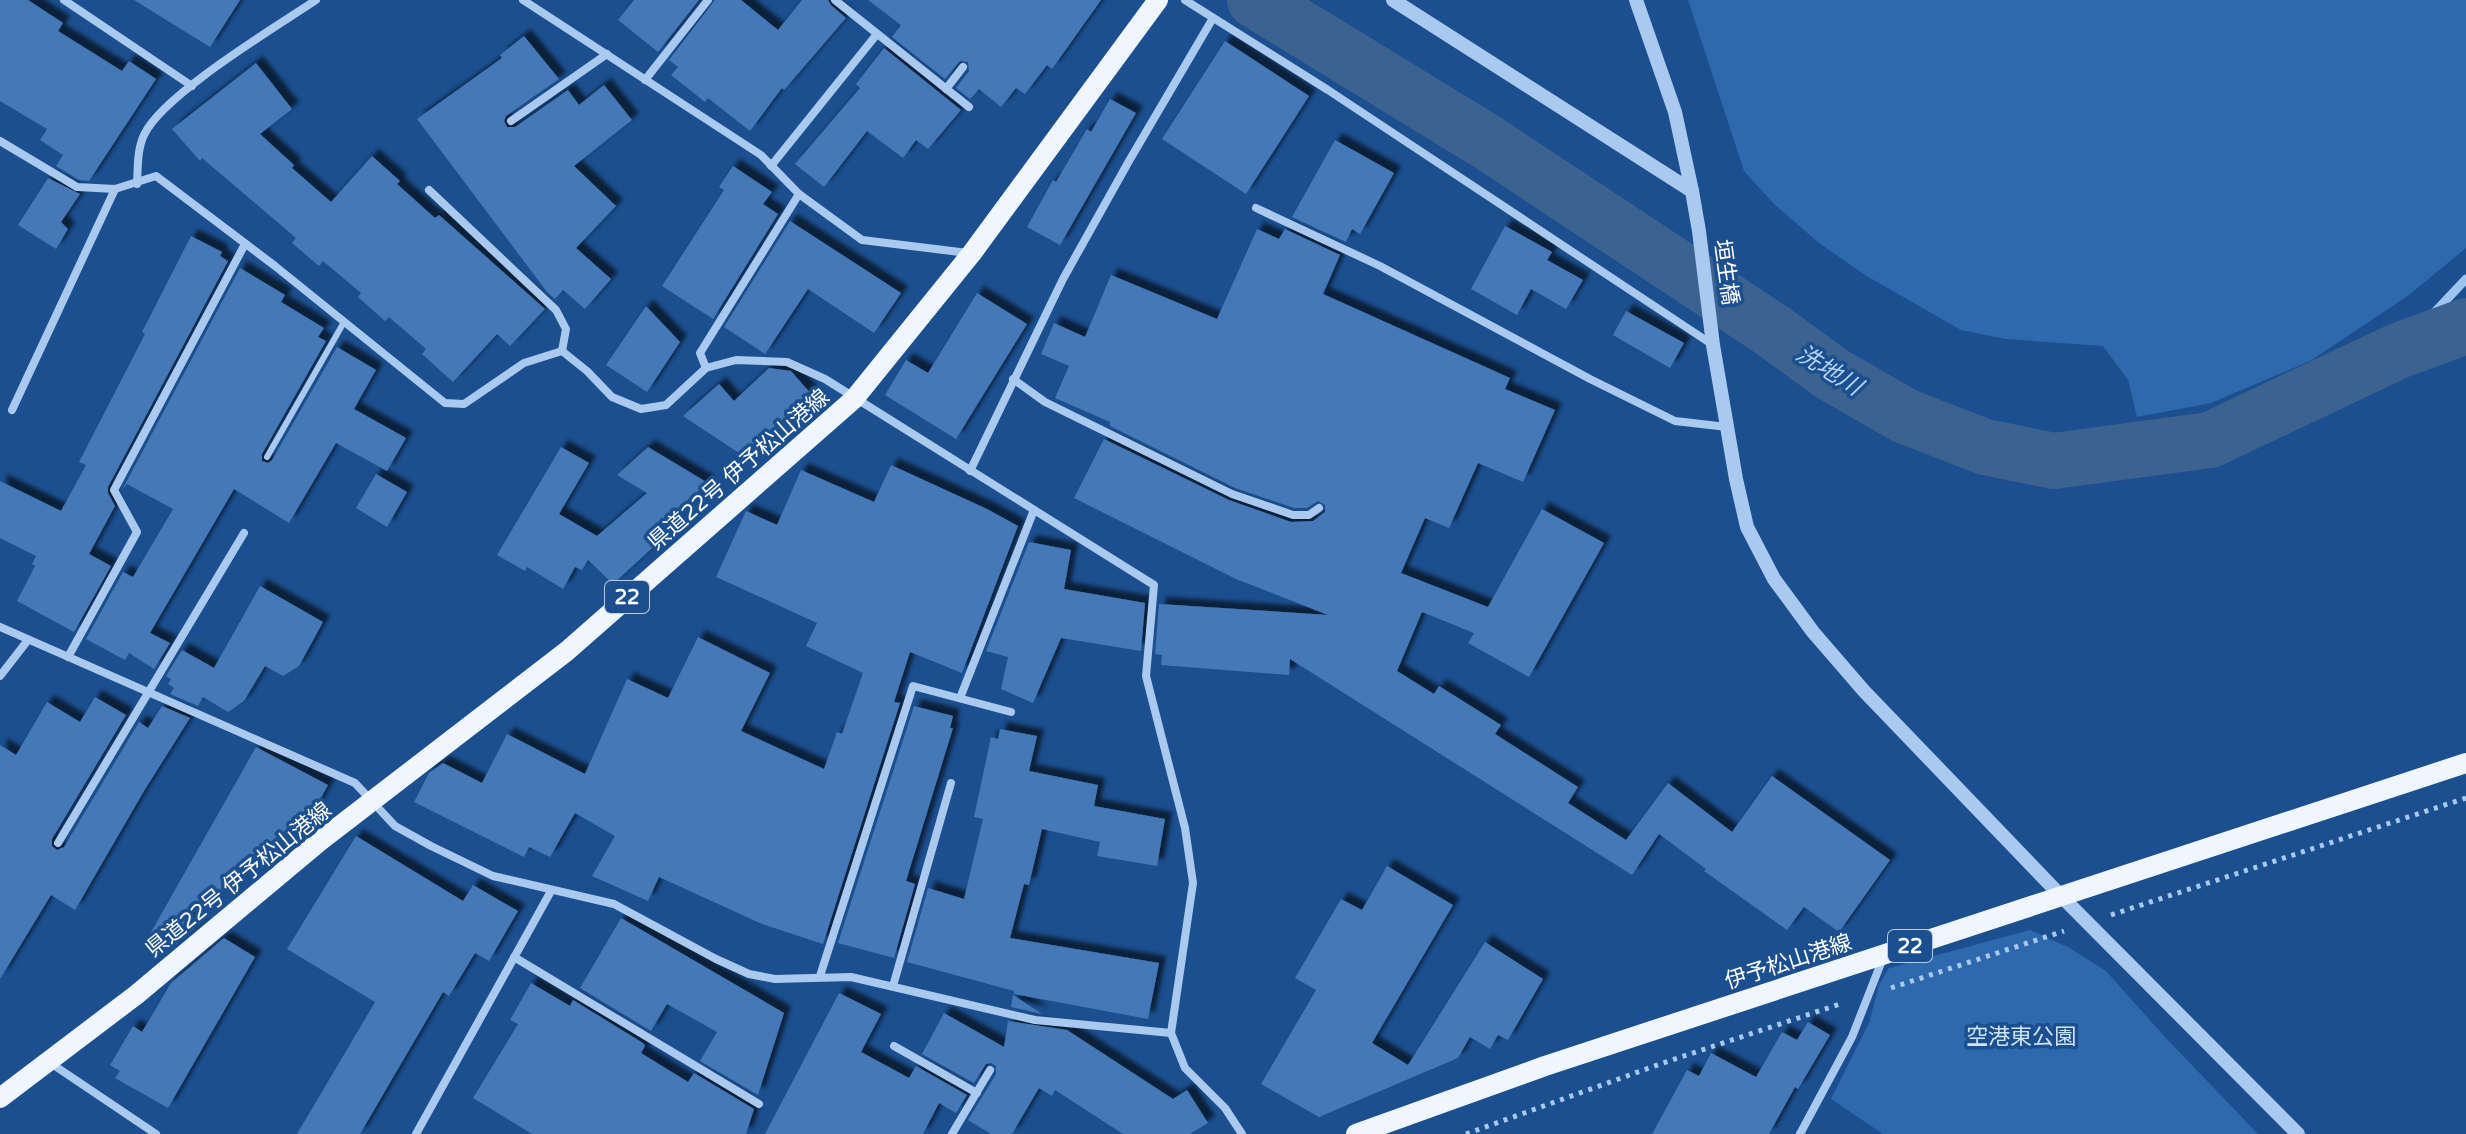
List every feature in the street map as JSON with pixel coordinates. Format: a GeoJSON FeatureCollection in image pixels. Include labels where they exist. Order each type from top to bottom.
{"type":"FeatureCollection","features":[{"type":"Feature","properties":{"kind":"main road","name":"県道22号 伊予松山港線"},"geometry":{"type":"LineString","coordinates":[[0,1098],[136,995],[320,841],[567,651],[854,399],[972,253],[1158,0]]}},
{"type":"Feature","properties":{"kind":"main road","name":"伊予松山港線"},"geometry":{"type":"LineString","coordinates":[[1364,1133],[1545,1066],[2466,763]]}},
{"type":"Feature","properties":{"kind":"street"},"geometry":{"type":"LineString","coordinates":[[64,0],[192,86]]}},
{"type":"Feature","properties":{"kind":"street"},"geometry":{"type":"LineString","coordinates":[[137,184],[138,157],[145,132],[177,96],[316,0]]}},
{"type":"Feature","properties":{"kind":"street"},"geometry":{"type":"LineString","coordinates":[[523,0],[761,155],[799,194],[862,240],[972,253]]}},
{"type":"Feature","properties":{"kind":"street"},"geometry":{"type":"LineString","coordinates":[[645,80],[708,0]]}},
{"type":"Feature","properties":{"kind":"street"},"geometry":{"type":"LineString","coordinates":[[835,0],[969,107]]}},
{"type":"Feature","properties":{"kind":"street"},"geometry":{"type":"LineString","coordinates":[[1185,0],[1341,98],[1713,345]]}},
{"type":"Feature","properties":{"kind":"street"},"geometry":{"type":"LineString","coordinates":[[1393,0],[1692,191]]}},
{"type":"Feature","properties":{"kind":"street","name":"垣生橋"},"geometry":{"type":"LineString","coordinates":[[1636,0],[1675,112],[1692,191],[1713,345],[1747,527],[1774,579],[1813,632],[1864,691],[2087,923],[2298,1134]]}},
{"type":"Feature","properties":{"kind":"street"},"geometry":{"type":"LineString","coordinates":[[970,471],[1013,379],[1100,214],[1213,18]]}},
{"type":"Feature","properties":{"kind":"street"},"geometry":{"type":"LineString","coordinates":[[771,166],[877,34]]}},
{"type":"Feature","properties":{"kind":"street"},"geometry":{"type":"LineString","coordinates":[[511,121],[607,54]]}},
{"type":"Feature","properties":{"kind":"street"},"geometry":{"type":"LineString","coordinates":[[946,89],[963,67]]}},
{"type":"Feature","properties":{"kind":"street"},"geometry":{"type":"LineString","coordinates":[[0,141],[77,187],[115,189],[156,176],[445,403],[464,404],[524,363],[562,351]]}},
{"type":"Feature","properties":{"kind":"street"},"geometry":{"type":"LineString","coordinates":[[12,410],[115,189]]}},
{"type":"Feature","properties":{"kind":"street"},"geometry":{"type":"LineString","coordinates":[[429,190],[556,310],[566,329],[562,351]]}},
{"type":"Feature","properties":{"kind":"street"},"geometry":{"type":"LineString","coordinates":[[706,368],[700,353],[799,194]]}},
{"type":"Feature","properties":{"kind":"street"},"geometry":{"type":"LineString","coordinates":[[1256,208],[1380,266],[1675,421],[1727,427]]}},
{"type":"Feature","properties":{"kind":"street"},"geometry":{"type":"LineString","coordinates":[[68,657],[137,532],[114,490],[245,244]]}},
{"type":"Feature","properties":{"kind":"street"},"geometry":{"type":"LineString","coordinates":[[562,351],[612,397],[641,409],[666,405],[706,368],[736,360],[787,362],[825,379],[1154,585],[1146,676],[1185,828],[1193,883],[1171,1033],[1185,1068],[1225,1108],[1242,1134]]}},
{"type":"Feature","properties":{"kind":"street"},"geometry":{"type":"LineString","coordinates":[[1013,379],[1045,402],[1232,494],[1293,515],[1309,515],[1319,508]]}},
{"type":"Feature","properties":{"kind":"street"},"geometry":{"type":"LineString","coordinates":[[960,698],[1034,510]]}},
{"type":"Feature","properties":{"kind":"street"},"geometry":{"type":"LineString","coordinates":[[58,843],[244,533]]}},
{"type":"Feature","properties":{"kind":"street"},"geometry":{"type":"LineString","coordinates":[[0,627],[355,783],[395,826],[493,876],[614,904],[749,974],[775,979],[851,977],[1035,1020],[1171,1033]]}},
{"type":"Feature","properties":{"kind":"street"},"geometry":{"type":"LineString","coordinates":[[0,676],[28,640]]}},
{"type":"Feature","properties":{"kind":"street"},"geometry":{"type":"LineString","coordinates":[[820,976],[913,686],[1011,712]]}},
{"type":"Feature","properties":{"kind":"street"},"geometry":{"type":"LineString","coordinates":[[893,986],[951,783]]}},
{"type":"Feature","properties":{"kind":"street"},"geometry":{"type":"LineString","coordinates":[[416,1134],[551,891]]}},
{"type":"Feature","properties":{"kind":"street"},"geometry":{"type":"LineString","coordinates":[[1800,1134],[1852,1037],[1884,955]]}},
{"type":"Feature","properties":{"kind":"street"},"geometry":{"type":"LineString","coordinates":[[514,957],[759,1104]]}},
{"type":"Feature","properties":{"kind":"street"},"geometry":{"type":"LineString","coordinates":[[894,1046],[977,1093]]}},
{"type":"Feature","properties":{"kind":"street"},"geometry":{"type":"LineString","coordinates":[[48,1061],[156,1134]]}},
{"type":"Feature","properties":{"kind":"street"},"geometry":{"type":"LineString","coordinates":[[952,1134],[990,1070]]}},
{"type":"Feature","properties":{"kind":"lane"},"geometry":{"type":"LineString","coordinates":[[267,457],[344,322]]}},
{"type":"Feature","properties":{"kind":"path"},"geometry":{"type":"LineString","coordinates":[[1466,1134],[1663,1063],[2466,798]]}},
{"type":"Feature","properties":{"kind":"green space"},"geometry":{"type":"Polygon","coordinates":[[[1688,0],[2466,0],[2466,248],[2409,295],[2310,361],[2211,403],[2137,417],[2128,380],[2103,346],[2006,339],[1961,330],[1865,275],[1819,243],[1774,204],[1744,171],[1688,0]]]}},
{"type":"Feature","properties":{"kind":"green space","name":"空港東公園"},"geometry":{"type":"Polygon","coordinates":[[[2030,930],[2068,947],[2106,971],[2258,1134],[1883,1134],[1831,1099],[1869,1023],[1879,985],[1889,968],[2030,930]]]}},
{"type":"Feature","properties":{"kind":"building"},"geometry":{"type":"Polygon","coordinates":[[[0,0],[28,0],[63,23],[58,31],[122,71],[129,61],[156,79],[89,181],[79,180],[56,166],[63,155],[40,140],[47,129],[0,101],[0,0]]]}},
{"type":"Feature","properties":{"kind":"building"},"geometry":{"type":"Polygon","coordinates":[[[134,0],[240,0],[210,47],[134,0]]]}},
{"type":"Feature","properties":{"kind":"building"},"geometry":{"type":"Polygon","coordinates":[[[634,0],[699,0],[658,52],[618,20],[634,0]]]}},
{"type":"Feature","properties":{"kind":"building"},"geometry":{"type":"Polygon","coordinates":[[[715,0],[741,0],[778,30],[802,0],[828,0],[846,18],[784,90],[782,88],[750,131],[708,98],[705,102],[671,75],[678,67],[669,60],[715,0]]]}},
{"type":"Feature","properties":{"kind":"building"},"geometry":{"type":"Polygon","coordinates":[[[868,0],[1101,0],[1052,69],[1047,65],[1025,94],[1016,88],[1001,107],[979,89],[970,99],[956,88],[969,71],[968,62],[960,61],[945,79],[892,37],[901,25],[868,0]]]}},
{"type":"Feature","properties":{"kind":"building"},"geometry":{"type":"Polygon","coordinates":[[[524,36],[559,79],[506,116],[504,121],[507,127],[515,127],[568,90],[579,105],[604,85],[632,120],[574,166],[616,206],[576,248],[611,279],[585,309],[563,290],[555,299],[547,292],[417,119],[502,58],[500,55],[524,36]]]}},
{"type":"Feature","properties":{"kind":"building"},"geometry":{"type":"Polygon","coordinates":[[[1225,41],[1309,96],[1246,194],[1162,139],[1225,41]]]}},
{"type":"Feature","properties":{"kind":"building"},"geometry":{"type":"Polygon","coordinates":[[[884,48],[961,110],[928,149],[916,140],[903,158],[867,131],[824,187],[795,164],[860,88],[856,84],[884,48]]]}},
{"type":"Feature","properties":{"kind":"building"},"geometry":{"type":"Polygon","coordinates":[[[256,63],[292,109],[260,134],[294,165],[292,168],[331,202],[372,156],[400,181],[397,184],[435,218],[439,215],[545,309],[510,346],[497,334],[453,382],[422,354],[426,349],[389,317],[385,321],[358,297],[361,293],[323,261],[319,266],[292,243],[296,238],[202,158],[200,161],[172,129],[256,63]]]}},
{"type":"Feature","properties":{"kind":"building"},"geometry":{"type":"Polygon","coordinates":[[[1110,99],[1136,113],[1060,245],[1027,227],[1053,180],[1056,182],[1087,129],[1091,132],[1110,99]]]}},
{"type":"Feature","properties":{"kind":"building"},"geometry":{"type":"Polygon","coordinates":[[[1335,140],[1394,173],[1360,234],[1352,229],[1346,242],[1292,217],[1335,140]]]}},
{"type":"Feature","properties":{"kind":"building"},"geometry":{"type":"Polygon","coordinates":[[[733,166],[772,192],[763,204],[778,214],[713,319],[662,286],[724,190],[719,187],[733,166]]]}},
{"type":"Feature","properties":{"kind":"building"},"geometry":{"type":"Polygon","coordinates":[[[48,178],[80,194],[61,222],[68,229],[56,249],[18,225],[48,178]]]}},
{"type":"Feature","properties":{"kind":"building"},"geometry":{"type":"Polygon","coordinates":[[[790,221],[901,293],[874,333],[808,289],[765,354],[724,327],[790,221]]]}},
{"type":"Feature","properties":{"kind":"building"},"geometry":{"type":"Polygon","coordinates":[[[1505,226],[1552,252],[1547,260],[1583,280],[1566,309],[1531,289],[1517,315],[1471,289],[1505,226]]]}},
{"type":"Feature","properties":{"kind":"building"},"geometry":{"type":"Polygon","coordinates":[[[1257,229],[1279,239],[1285,229],[1340,255],[1323,294],[1510,378],[1505,389],[1555,410],[1523,482],[1478,463],[1449,528],[1425,518],[1401,573],[1488,607],[1542,509],[1604,543],[1529,677],[1468,643],[1474,633],[1422,612],[1397,671],[1434,694],[1439,686],[1501,725],[1495,734],[1578,787],[1568,803],[1626,840],[1668,783],[1732,832],[1772,776],[1890,860],[1839,932],[1804,907],[1787,930],[1704,871],[1706,869],[1659,834],[1632,875],[1290,659],[1289,675],[1161,665],[1162,655],[1155,654],[1159,604],[1328,615],[1236,579],[1074,498],[1104,439],[1229,500],[1291,522],[1313,521],[1325,512],[1325,505],[1318,501],[1307,508],[1294,508],[1235,488],[1110,426],[1110,422],[1055,398],[1069,366],[1041,354],[1054,323],[1085,337],[1111,275],[1217,319],[1257,229]]]}},
{"type":"Feature","properties":{"kind":"building"},"geometry":{"type":"Polygon","coordinates":[[[191,236],[222,252],[220,256],[228,261],[108,487],[115,506],[89,554],[111,566],[74,632],[17,601],[35,566],[32,564],[36,556],[0,538],[0,481],[61,511],[86,465],[79,462],[191,236]]]}},
{"type":"Feature","properties":{"kind":"building"},"geometry":{"type":"Polygon","coordinates":[[[240,268],[285,295],[281,302],[324,328],[318,337],[326,341],[262,454],[262,461],[268,463],[272,460],[337,347],[376,370],[354,409],[406,438],[387,471],[336,443],[289,523],[234,489],[150,633],[170,643],[154,669],[129,653],[125,660],[86,639],[123,572],[133,577],[173,509],[127,484],[122,490],[240,268]]]}},
{"type":"Feature","properties":{"kind":"building"},"geometry":{"type":"Polygon","coordinates":[[[977,293],[1027,324],[956,439],[885,395],[906,360],[928,373],[977,293]]]}},
{"type":"Feature","properties":{"kind":"building"},"geometry":{"type":"Polygon","coordinates":[[[646,306],[680,342],[647,392],[606,365],[646,306]]]}},
{"type":"Feature","properties":{"kind":"building"},"geometry":{"type":"Polygon","coordinates":[[[1626,311],[1684,343],[1670,368],[1613,335],[1626,311]]]}},
{"type":"Feature","properties":{"kind":"building"},"geometry":{"type":"Polygon","coordinates":[[[769,368],[791,371],[812,395],[767,436],[772,442],[751,461],[683,416],[719,384],[734,401],[769,368]]]}},
{"type":"Feature","properties":{"kind":"building"},"geometry":{"type":"Polygon","coordinates":[[[561,447],[589,463],[559,514],[597,536],[647,493],[617,475],[648,447],[708,483],[669,516],[677,525],[613,584],[588,560],[582,570],[575,567],[563,589],[527,567],[525,571],[497,555],[561,447]]]}},
{"type":"Feature","properties":{"kind":"building"},"geometry":{"type":"Polygon","coordinates":[[[891,465],[1018,526],[962,673],[910,652],[894,702],[900,703],[823,944],[762,924],[659,877],[648,901],[592,876],[615,836],[575,813],[550,857],[529,847],[524,857],[414,802],[429,773],[443,763],[482,783],[507,734],[585,774],[627,679],[668,698],[698,637],[770,673],[741,731],[824,769],[837,732],[842,734],[863,673],[806,646],[817,623],[716,577],[746,511],[777,525],[801,470],[874,502],[891,465]]]}},
{"type":"Feature","properties":{"kind":"building"},"geometry":{"type":"Polygon","coordinates":[[[376,474],[407,492],[387,527],[356,508],[376,474]]]}},
{"type":"Feature","properties":{"kind":"building"},"geometry":{"type":"Polygon","coordinates":[[[1029,542],[1071,550],[1064,589],[1145,603],[1141,651],[1061,638],[1033,703],[1001,689],[1008,657],[986,651],[1029,542]]]}},
{"type":"Feature","properties":{"kind":"building"},"geometry":{"type":"Polygon","coordinates":[[[260,586],[323,622],[299,666],[283,676],[265,666],[244,701],[228,712],[203,697],[198,706],[170,694],[174,688],[168,684],[171,679],[166,676],[182,650],[214,668],[260,586]]]}},
{"type":"Feature","properties":{"kind":"building"},"geometry":{"type":"Polygon","coordinates":[[[95,697],[126,715],[52,839],[52,846],[57,850],[64,847],[139,722],[148,728],[162,706],[190,718],[75,910],[51,895],[0,979],[0,745],[16,755],[47,702],[80,722],[95,697]]]}},
{"type":"Feature","properties":{"kind":"building"},"geometry":{"type":"Polygon","coordinates":[[[914,706],[953,716],[950,728],[953,728],[906,881],[915,884],[894,958],[838,943],[914,706]]]}},
{"type":"Feature","properties":{"kind":"building"},"geometry":{"type":"Polygon","coordinates":[[[1000,729],[1037,736],[1029,771],[1098,785],[1094,806],[1165,819],[1157,866],[1097,856],[1100,842],[1042,829],[1029,885],[1024,884],[1010,938],[1159,963],[1148,1019],[1014,994],[1014,991],[907,962],[928,888],[964,899],[983,819],[974,817],[991,737],[998,739],[1000,729]]]}},
{"type":"Feature","properties":{"kind":"building"},"geometry":{"type":"Polygon","coordinates":[[[256,747],[328,785],[299,838],[187,917],[200,924],[171,949],[155,940],[142,948],[256,747]]]}},
{"type":"Feature","properties":{"kind":"building"},"geometry":{"type":"Polygon","coordinates":[[[356,836],[463,901],[473,885],[518,911],[489,961],[475,953],[449,996],[443,992],[360,1134],[297,1134],[375,1002],[287,949],[356,836]]]}},
{"type":"Feature","properties":{"kind":"building"},"geometry":{"type":"Polygon","coordinates":[[[1387,866],[1453,905],[1372,1043],[1408,1065],[1485,942],[1543,979],[1508,1040],[1498,1035],[1490,1049],[1470,1037],[1458,1058],[1319,1117],[1261,1084],[1316,990],[1295,978],[1341,899],[1362,910],[1387,866]]]}},
{"type":"Feature","properties":{"kind":"building"},"geometry":{"type":"Polygon","coordinates":[[[621,918],[784,1013],[758,1095],[700,1061],[717,1032],[667,1004],[651,1031],[580,988],[621,918]]]}},
{"type":"Feature","properties":{"kind":"building"},"geometry":{"type":"Polygon","coordinates":[[[224,938],[255,957],[168,1108],[115,1078],[120,1071],[110,1065],[133,1026],[142,1032],[171,983],[224,938]]]}},
{"type":"Feature","properties":{"kind":"building"},"geometry":{"type":"Polygon","coordinates":[[[531,983],[570,1006],[573,1000],[643,1043],[645,1046],[641,1053],[688,1082],[694,1073],[754,1109],[746,1134],[532,1134],[473,1098],[518,1024],[510,1020],[531,983]]]}},
{"type":"Feature","properties":{"kind":"building"},"geometry":{"type":"Polygon","coordinates":[[[839,993],[881,1014],[861,1052],[909,1078],[916,1066],[967,1095],[956,1113],[939,1103],[923,1134],[765,1134],[839,993]]]}},
{"type":"Feature","properties":{"kind":"building"},"geometry":{"type":"Polygon","coordinates":[[[1013,995],[1042,1014],[1011,1007],[1013,995]]]}},
{"type":"Feature","properties":{"kind":"building"},"geometry":{"type":"Polygon","coordinates":[[[944,1013],[1004,1047],[1008,1021],[1067,1030],[1173,1099],[1187,1090],[1208,1123],[1190,1134],[1123,1134],[1055,1090],[1052,1096],[1039,1088],[1012,1134],[991,1134],[968,1120],[996,1074],[996,1066],[986,1064],[974,1083],[922,1054],[944,1013]]]}},
{"type":"Feature","properties":{"kind":"building"},"geometry":{"type":"Polygon","coordinates":[[[1808,1022],[1830,1035],[1798,1089],[1795,1087],[1769,1134],[1652,1134],[1687,1070],[1699,1076],[1711,1053],[1756,1077],[1782,1032],[1797,1040],[1808,1022]]]}},
{"type":"Feature","properties":{"kind":"waterway","name":"洗地川"},"geometry":{"type":"LineString","coordinates":[[1255,0],[1487,142],[1773,331],[1832,374],[1905,416],[1985,447],[2054,461],[2210,440],[2398,351],[2466,326]]}},
{"type":"Feature","properties":{"kind":"waterway"},"geometry":{"type":"LineString","coordinates":[[2398,351],[2466,279]]}}]}
